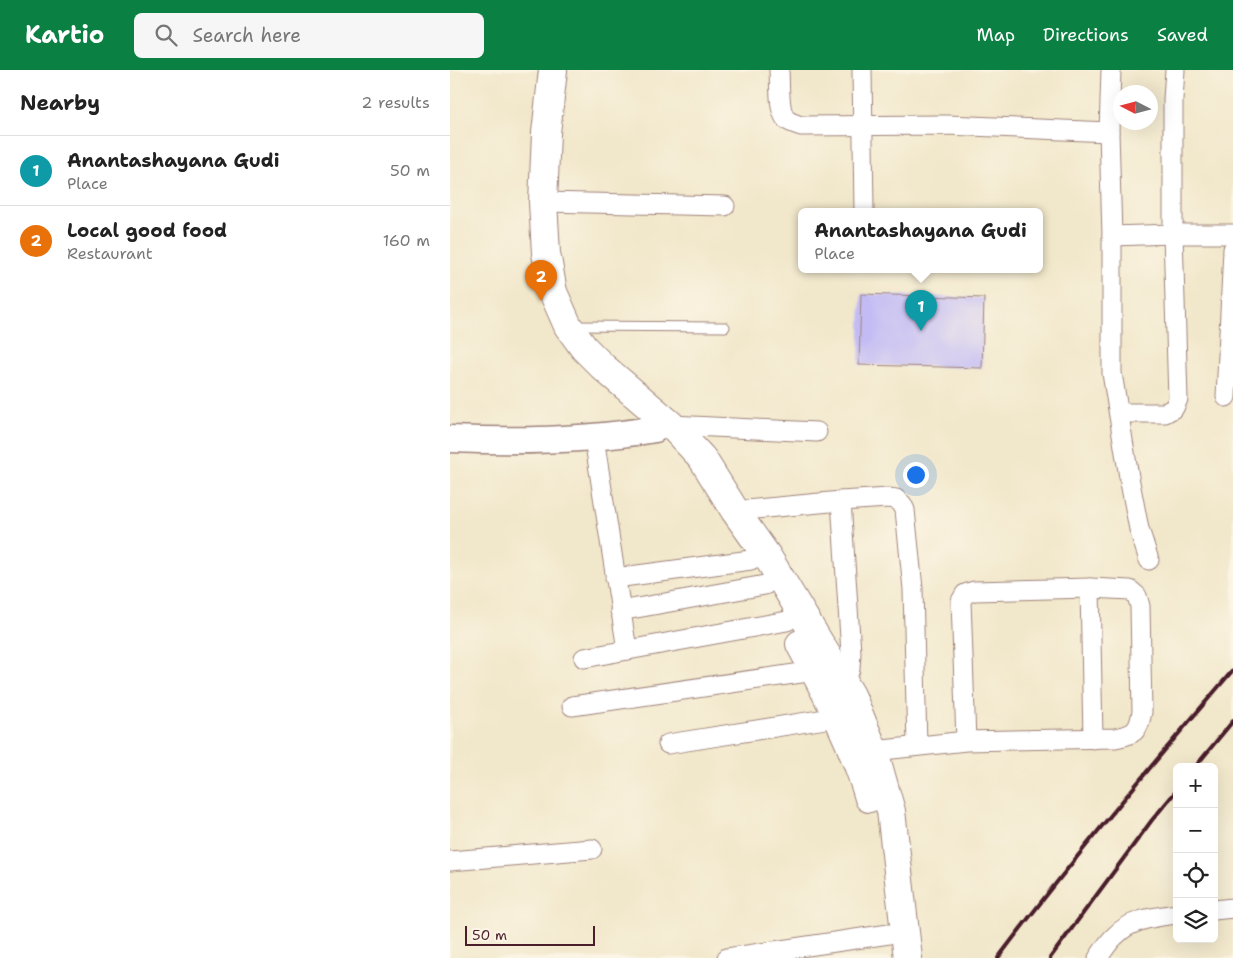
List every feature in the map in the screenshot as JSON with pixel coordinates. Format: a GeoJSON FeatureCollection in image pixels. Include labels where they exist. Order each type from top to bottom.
{"type":"FeatureCollection","features":[{"type":"Feature","properties":{"kind":"main road"},"geometry":{"type":"LineString","coordinates":[[536,70],[525,200],[526,235],[531,269],[555,330],[580,362],[603,385],[663,427],[702,458],[735,511],[767,556],[852,695],[874,751],[891,811],[908,958]]}},
{"type":"Feature","properties":{"kind":"main road"},"geometry":{"type":"LineString","coordinates":[[553,70],[546,133],[543,202],[546,253],[553,292],[568,326],[584,348],[663,427],[674,451],[750,560],[787,621],[838,717],[856,757],[869,797],[880,854],[890,946]]}},
{"type":"Feature","properties":{"kind":"street"},"geometry":{"type":"LineString","coordinates":[[779,70],[781,105],[785,118],[793,124],[801,126],[863,124],[947,125],[1109,132]]}},
{"type":"Feature","properties":{"kind":"street"},"geometry":{"type":"LineString","coordinates":[[862,70],[864,208]]}},
{"type":"Feature","properties":{"kind":"street"},"geometry":{"type":"LineString","coordinates":[[1111,70],[1109,132],[1112,236],[1112,373],[1139,528],[1149,560]]}},
{"type":"Feature","properties":{"kind":"street"},"geometry":{"type":"LineString","coordinates":[[1119,414],[1165,413],[1174,408],[1178,400],[1173,234],[1173,99],[1175,70]]}},
{"type":"Feature","properties":{"kind":"street"},"geometry":{"type":"LineString","coordinates":[[543,202],[725,206]]}},
{"type":"Feature","properties":{"kind":"street"},"geometry":{"type":"LineString","coordinates":[[1112,236],[1233,234]]}},
{"type":"Feature","properties":{"kind":"street"},"geometry":{"type":"LineString","coordinates":[[1226,397],[1233,249]]}},
{"type":"Feature","properties":{"kind":"street"},"geometry":{"type":"LineString","coordinates":[[450,439],[485,441],[594,438],[663,427],[817,432]]}},
{"type":"Feature","properties":{"kind":"street"},"geometry":{"type":"LineString","coordinates":[[594,438],[627,650]]}},
{"type":"Feature","properties":{"kind":"street"},"geometry":{"type":"LineString","coordinates":[[735,511],[841,501],[896,499],[902,504],[905,510],[912,589],[917,745]]}},
{"type":"Feature","properties":{"kind":"street"},"geometry":{"type":"LineString","coordinates":[[841,501],[851,653],[850,669],[845,685]]}},
{"type":"Feature","properties":{"kind":"street"},"geometry":{"type":"LineString","coordinates":[[616,578],[750,560]]}},
{"type":"Feature","properties":{"kind":"street"},"geometry":{"type":"LineString","coordinates":[[620,611],[765,585]]}},
{"type":"Feature","properties":{"kind":"street"},"geometry":{"type":"LineString","coordinates":[[874,751],[917,745],[1115,738],[1130,735],[1139,728],[1142,712],[1140,606],[1137,596],[1130,590],[1090,588],[974,591],[965,594],[961,601],[966,742]]}},
{"type":"Feature","properties":{"kind":"street"},"geometry":{"type":"LineString","coordinates":[[1090,588],[1093,739]]}},
{"type":"Feature","properties":{"kind":"street"},"geometry":{"type":"LineString","coordinates":[[584,658],[787,621]]}},
{"type":"Feature","properties":{"kind":"street"},"geometry":{"type":"LineString","coordinates":[[572,706],[814,671]]}},
{"type":"Feature","properties":{"kind":"street"},"geometry":{"type":"LineString","coordinates":[[668,744],[838,717]]}},
{"type":"Feature","properties":{"kind":"street"},"geometry":{"type":"LineString","coordinates":[[450,861],[592,850]]}},
{"type":"Feature","properties":{"kind":"street"},"geometry":{"type":"LineString","coordinates":[[1218,910],[1233,908]]}},
{"type":"Feature","properties":{"kind":"street"},"geometry":{"type":"LineString","coordinates":[[1098,958],[1115,935],[1131,923],[1173,914]]}},
{"type":"Feature","properties":{"kind":"street"},"geometry":{"type":"LineString","coordinates":[[727,958],[890,946]]}},
{"type":"Feature","properties":{"kind":"lane"},"geometry":{"type":"LineString","coordinates":[[568,326],[726,327]]}},
{"type":"Feature","properties":{"kind":"building"},"geometry":{"type":"Polygon","coordinates":[[[861,294],[984,298],[982,368],[859,365],[861,294]]]}},
{"type":"Feature","properties":{"kind":"railway"},"geometry":{"type":"LineString","coordinates":[[998,958],[1113,812],[1233,670]]}},
{"type":"Feature","properties":{"kind":"railway"},"geometry":{"type":"LineString","coordinates":[[1198,763],[1233,721]]}},
{"type":"Feature","properties":{"kind":"railway"},"geometry":{"type":"LineString","coordinates":[[1050,958],[1152,820],[1173,795]]}},
{"type":"Feature","properties":{"kind":"place","name":"Local good food"},"geometry":{"type":"Point","coordinates":[541,301]}},
{"type":"Feature","properties":{"kind":"place","name":"Anantashayana Gudi"},"geometry":{"type":"Point","coordinates":[921,331]}}]}
